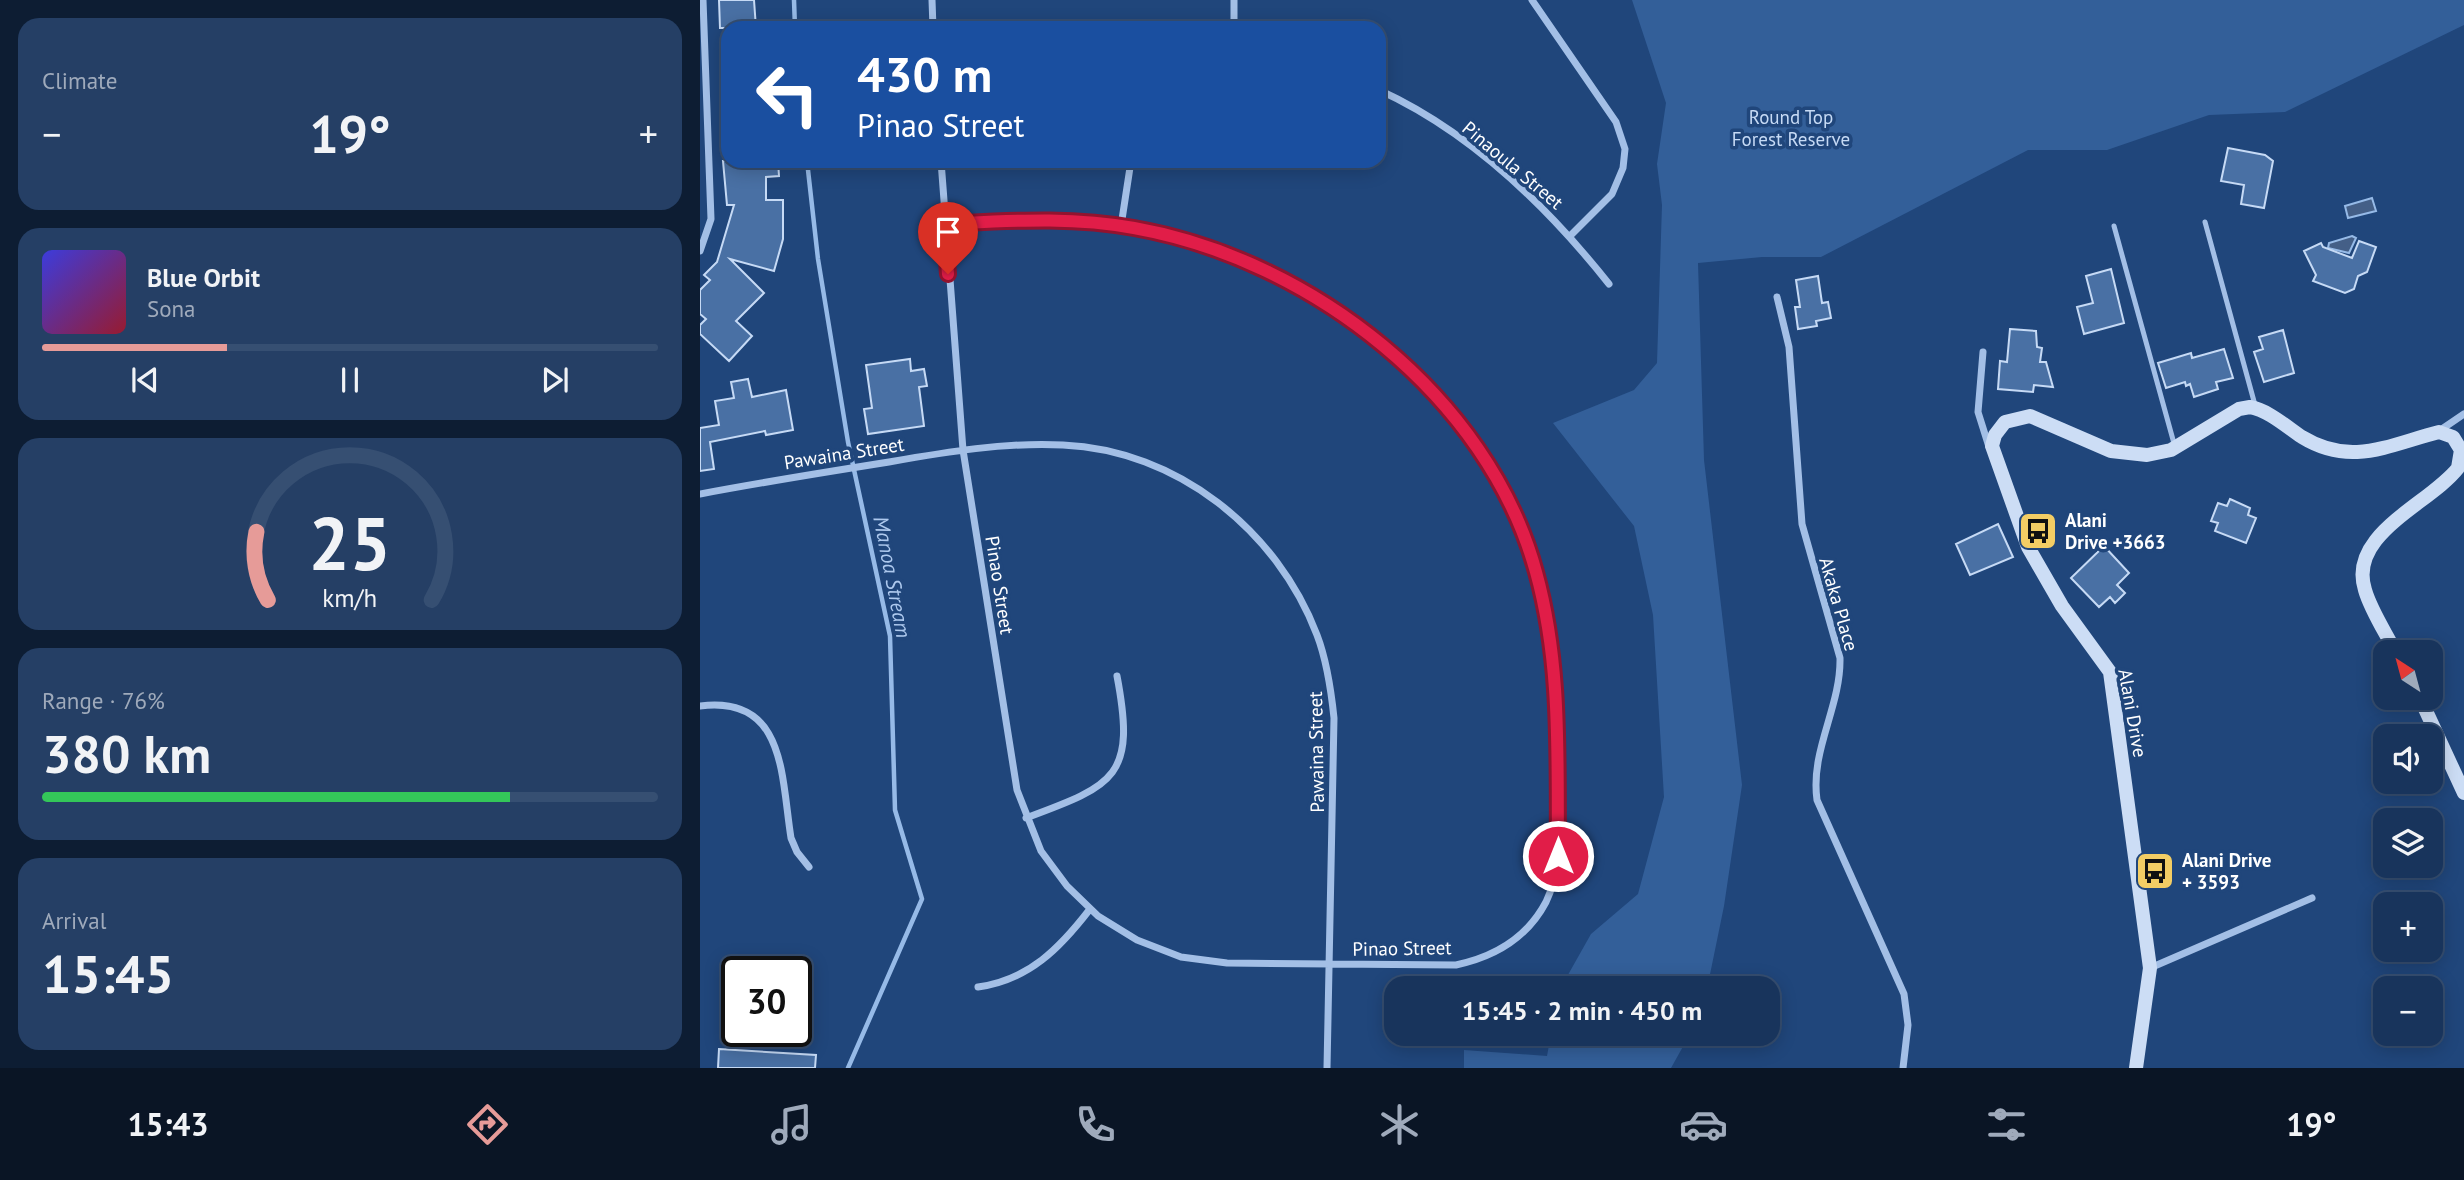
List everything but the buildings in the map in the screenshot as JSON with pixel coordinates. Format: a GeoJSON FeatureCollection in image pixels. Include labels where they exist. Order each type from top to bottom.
{"type":"FeatureCollection","features":[{"type":"Feature","properties":{"kind":"street"},"geometry":{"type":"LineString","coordinates":[[700,251],[711,219],[703,0]]}},
{"type":"Feature","properties":{"kind":"street"},"geometry":{"type":"LineString","coordinates":[[932,0],[933,21]]}},
{"type":"Feature","properties":{"kind":"street"},"geometry":{"type":"LineString","coordinates":[[1234,0],[1234,21]]}},
{"type":"Feature","properties":{"kind":"street"},"geometry":{"type":"LineString","coordinates":[[1532,0],[1616,122],[1625,149],[1623,168],[1612,194],[1570,235]]}},
{"type":"Feature","properties":{"kind":"street","name":"Pinaoula Street"},"geometry":{"type":"LineString","coordinates":[[1386,94],[1467,143],[1533,198],[1570,235],[1609,284]]}},
{"type":"Feature","properties":{"kind":"street","name":"Pinao Street"},"geometry":{"type":"LineString","coordinates":[[941,168],[944,224],[963,450],[1013,769],[1026,818],[1053,869],[1090,909],[1137,940],[1181,957],[1227,964],[1456,965],[1488,956],[1516,939],[1546,902],[1558,856],[1553,657],[1536,572],[1509,500],[1479,449],[1442,404],[1372,337],[1319,298],[1260,267],[1198,243],[1121,226],[1056,220],[944,224]]}},
{"type":"Feature","properties":{"kind":"street"},"geometry":{"type":"LineString","coordinates":[[1121,226],[1130,168]]}},
{"type":"Feature","properties":{"kind":"street","name":"Akaka Place"},"geometry":{"type":"LineString","coordinates":[[1777,297],[1789,347],[1802,524],[1840,657],[1839,680],[1816,766],[1817,800],[1904,994],[1909,1025],[1903,1068]]}},
{"type":"Feature","properties":{"kind":"street","name":"Alani Drive"},"geometry":{"type":"LineString","coordinates":[[1983,352],[1978,412],[2028,547],[2062,606],[2110,672],[2150,968],[2136,1068]]}},
{"type":"Feature","properties":{"kind":"street"},"geometry":{"type":"LineString","coordinates":[[1992,454],[1993,440],[2000,427],[2010,419],[2025,416],[2123,454],[2147,455],[2175,447],[2239,409],[2255,408],[2317,446],[2345,454],[2439,432],[2464,414]]}},
{"type":"Feature","properties":{"kind":"street"},"geometry":{"type":"LineString","coordinates":[[2390,640],[2365,590],[2364,561],[2378,536],[2458,468],[2461,461],[2460,446],[2449,435],[2439,432]]}},
{"type":"Feature","properties":{"kind":"street","name":"Pawaina Street"},"geometry":{"type":"LineString","coordinates":[[700,494],[823,471],[963,450],[1065,445],[1107,451],[1147,463],[1185,480],[1220,503],[1252,530],[1279,562],[1301,598],[1318,636],[1329,676],[1334,718],[1327,1068]]}},
{"type":"Feature","properties":{"kind":"street"},"geometry":{"type":"LineString","coordinates":[[1026,818],[1089,794],[1116,767],[1126,728],[1117,676]]}},
{"type":"Feature","properties":{"kind":"street"},"geometry":{"type":"LineString","coordinates":[[700,706],[734,706],[751,713],[766,727],[776,746],[791,838],[797,852],[809,867]]}},
{"type":"Feature","properties":{"kind":"street"},"geometry":{"type":"LineString","coordinates":[[2426,710],[2464,793]]}},
{"type":"Feature","properties":{"kind":"street"},"geometry":{"type":"LineString","coordinates":[[2150,968],[2312,898]]}},
{"type":"Feature","properties":{"kind":"street"},"geometry":{"type":"LineString","coordinates":[[978,988],[1008,981],[1025,973],[1062,945],[1090,909]]}},
{"type":"Feature","properties":{"kind":"lane"},"geometry":{"type":"LineString","coordinates":[[2205,222],[2255,408]]}},
{"type":"Feature","properties":{"kind":"lane"},"geometry":{"type":"LineString","coordinates":[[2114,226],[2175,447]]}},
{"type":"Feature","properties":{"kind":"green space","name":"Round Top Forest Reserve"},"geometry":{"type":"Polygon","coordinates":[[[1632,0],[2464,0],[2464,25],[2285,112],[2209,115],[2107,150],[2028,150],[1821,257],[1762,257],[1698,263],[1704,460],[1742,785],[1724,906],[1710,976],[1567,976],[1591,934],[1638,894],[1664,797],[1653,615],[1634,526],[1553,423],[1634,390],[1657,363],[1662,205],[1657,164],[1666,103],[1632,0]]]}},
{"type":"Feature","properties":{"kind":"green space"},"geometry":{"type":"Polygon","coordinates":[[[1549,1046],[1683,1046],[1671,1068],[1464,1068],[1464,1050],[1547,1056],[1549,1046]]]}},
{"type":"Feature","properties":{"kind":"shaded area"},"geometry":{"type":"Polygon","coordinates":[[[2372,198],[2376,211],[2348,218],[2345,206],[2372,198]]]}},
{"type":"Feature","properties":{"kind":"shaded area"},"geometry":{"type":"Polygon","coordinates":[[[2352,236],[2356,238],[2349,253],[2328,248],[2329,243],[2352,236]]]}},
{"type":"Feature","properties":{"kind":"waterway","name":"Manoa Stream"},"geometry":{"type":"LineString","coordinates":[[794,0],[795,21]]}},
{"type":"Feature","properties":{"kind":"waterway","name":"Manoa Stream"},"geometry":{"type":"LineString","coordinates":[[808,168],[818,259],[848,442],[890,636],[895,810],[922,899],[848,1068]]}},
{"type":"Feature","properties":{"kind":"place","name":"Alani Drive +3663"},"geometry":{"type":"Point","coordinates":[2038,531]}},
{"type":"Feature","properties":{"kind":"place","name":"Alani Drive + 3593"},"geometry":{"type":"Point","coordinates":[2155,871]}},
{"type":"Feature","properties":{"kind":"route"},"geometry":{"type":"LineString","coordinates":[[948,274],[944,224],[1067,220],[1133,227],[1198,243],[1260,267],[1290,282],[1346,317],[1397,359],[1442,404],[1479,449],[1509,500],[1528,547],[1542,597],[1555,671],[1558,856]]}}]}
